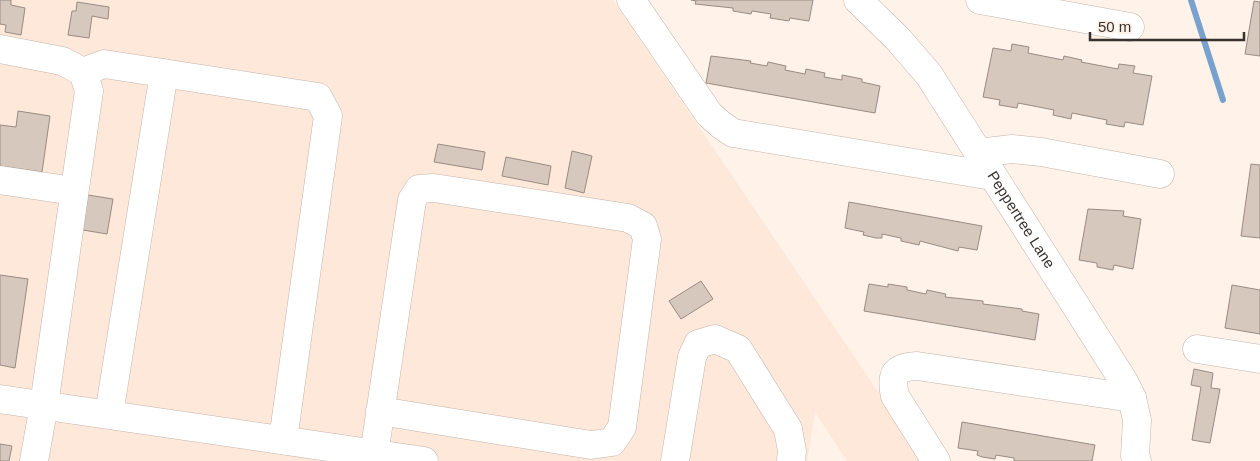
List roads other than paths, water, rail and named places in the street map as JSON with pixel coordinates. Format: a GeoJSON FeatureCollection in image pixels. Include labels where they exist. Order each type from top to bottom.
{"type":"FeatureCollection","features":[{"type":"Feature","properties":{"kind":"street"},"geometry":{"type":"LineString","coordinates":[[630,0],[709,114],[733,133],[992,176]]}},
{"type":"Feature","properties":{"kind":"street"},"geometry":{"type":"LineString","coordinates":[[980,0],[1130,27]]}},
{"type":"Feature","properties":{"kind":"street","name":"Peppertree Lane"},"geometry":{"type":"LineString","coordinates":[[871,4],[929,76],[1123,380],[1132,398],[1137,420],[1135,456],[1137,461]]}},
{"type":"Feature","properties":{"kind":"street"},"geometry":{"type":"LineString","coordinates":[[0,49],[62,61],[82,72],[89,91],[44,405],[34,461]]}},
{"type":"Feature","properties":{"kind":"street"},"geometry":{"type":"LineString","coordinates":[[82,72],[104,64],[318,97],[328,116],[283,440]]}},
{"type":"Feature","properties":{"kind":"street"},"geometry":{"type":"LineString","coordinates":[[109,414],[164,73]]}},
{"type":"Feature","properties":{"kind":"street"},"geometry":{"type":"LineString","coordinates":[[978,152],[1012,149],[1041,152],[1160,174]]}},
{"type":"Feature","properties":{"kind":"street"},"geometry":{"type":"LineString","coordinates":[[0,180],[74,191]]}},
{"type":"Feature","properties":{"kind":"street"},"geometry":{"type":"LineString","coordinates":[[373,457],[412,200],[419,189],[434,188],[628,218],[644,226],[647,239],[622,426],[612,442],[591,445],[380,411]]}},
{"type":"Feature","properties":{"kind":"street"},"geometry":{"type":"LineString","coordinates":[[676,461],[692,357],[698,344],[714,339],[738,349],[788,428],[792,451],[791,461]]}},
{"type":"Feature","properties":{"kind":"street"},"geometry":{"type":"LineString","coordinates":[[1197,349],[1260,358]]}},
{"type":"Feature","properties":{"kind":"street"},"geometry":{"type":"LineString","coordinates":[[936,461],[894,396],[892,384],[896,373],[904,367],[917,366],[1132,398]]}},
{"type":"Feature","properties":{"kind":"street"},"geometry":{"type":"LineString","coordinates":[[0,399],[283,440],[373,457],[424,461]]}},
{"type":"Feature","properties":{"kind":"waterway"},"geometry":{"type":"LineString","coordinates":[[1191,0],[1223,100]]}}]}
